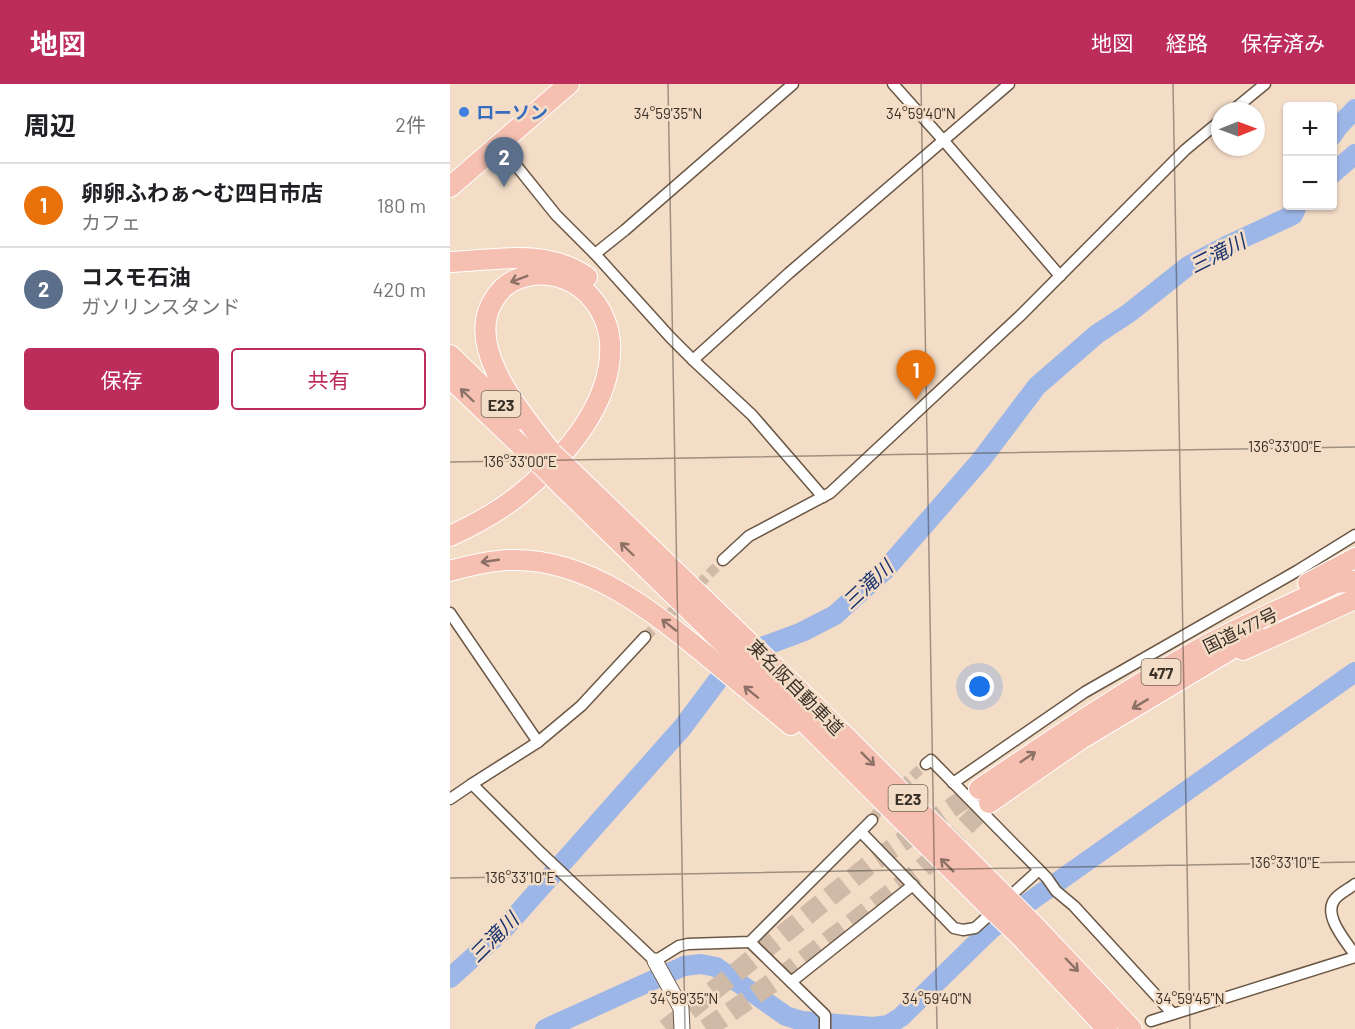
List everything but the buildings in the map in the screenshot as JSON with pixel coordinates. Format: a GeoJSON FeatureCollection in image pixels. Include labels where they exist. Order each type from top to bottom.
{"type":"FeatureCollection","features":[{"type":"Feature","properties":{"kind":"highway"},"geometry":{"type":"LineString","coordinates":[[450,187],[568,84]]}},
{"type":"Feature","properties":{"kind":"highway"},"geometry":{"type":"LineString","coordinates":[[450,262],[531,258],[564,264],[579,271],[591,280],[612,303],[622,333],[624,350],[618,383],[609,407],[596,430],[570,463],[542,491],[507,519],[450,550]]}},
{"type":"Feature","properties":{"kind":"highway"},"geometry":{"type":"LineString","coordinates":[[450,536],[492,514],[523,492],[545,471],[567,447],[590,416],[606,382],[610,359],[609,335],[600,309],[592,298],[569,280],[543,274],[531,275],[506,285],[489,307],[484,332],[490,361],[546,459]]}},
{"type":"Feature","properties":{"kind":"highway","name":"東名阪自動車道"},"geometry":{"type":"LineString","coordinates":[[450,355],[546,459]]}},
{"type":"Feature","properties":{"kind":"highway","name":"東名阪自動車道"},"geometry":{"type":"LineString","coordinates":[[450,378],[567,479],[735,641],[862,780],[996,900]]}},
{"type":"Feature","properties":{"kind":"highway","name":"477"},"geometry":{"type":"LineString","coordinates":[[1190,654],[1206,640],[1355,558]]}},
{"type":"Feature","properties":{"kind":"highway"},"geometry":{"type":"LineString","coordinates":[[450,571],[481,562],[515,560],[555,565],[592,578],[642,606],[714,662],[799,713]]}},
{"type":"Feature","properties":{"kind":"highway","name":"国道477号"},"geometry":{"type":"LineString","coordinates":[[1355,582],[1338,596],[1246,639],[984,796],[1069,728],[1190,654],[1336,583],[1355,582]]}},
{"type":"Feature","properties":{"kind":"highway","name":"477"},"geometry":{"type":"LineString","coordinates":[[1185,677],[1355,599]]}},
{"type":"Feature","properties":{"kind":"highway","name":"東名阪自動車道"},"geometry":{"type":"LineString","coordinates":[[799,713],[1132,1029]]}},
{"type":"Feature","properties":{"kind":"highway","name":"東名阪自動車道"},"geometry":{"type":"LineString","coordinates":[[1026,929],[1107,1029]]}},
{"type":"Feature","properties":{"kind":"street"},"geometry":{"type":"LineString","coordinates":[[594,254],[625,230],[793,84]]}},
{"type":"Feature","properties":{"kind":"street"},"geometry":{"type":"LineString","coordinates":[[893,84],[1060,276]]}},
{"type":"Feature","properties":{"kind":"street"},"geometry":{"type":"LineString","coordinates":[[693,360],[789,273],[1009,84]]}},
{"type":"Feature","properties":{"kind":"street"},"geometry":{"type":"LineString","coordinates":[[1243,102],[1265,84]]}},
{"type":"Feature","properties":{"kind":"street"},"geometry":{"type":"LineString","coordinates":[[723,560],[749,536],[830,493],[1022,314],[1185,150],[1211,128]]}},
{"type":"Feature","properties":{"kind":"street"},"geometry":{"type":"LineString","coordinates":[[499,144],[556,215],[693,360],[752,415],[824,497]]}},
{"type":"Feature","properties":{"kind":"street"},"geometry":{"type":"LineString","coordinates":[[953,783],[1085,692],[1297,571],[1355,535]]}},
{"type":"Feature","properties":{"kind":"street"},"geometry":{"type":"LineString","coordinates":[[450,613],[538,742]]}},
{"type":"Feature","properties":{"kind":"street"},"geometry":{"type":"LineString","coordinates":[[450,799],[538,742],[581,706],[645,637]]}},
{"type":"Feature","properties":{"kind":"street"},"geometry":{"type":"LineString","coordinates":[[926,764],[931,760],[1047,878],[1056,891],[1074,906],[1173,1014]]}},
{"type":"Feature","properties":{"kind":"street"},"geometry":{"type":"LineString","coordinates":[[472,784],[657,965],[681,1008],[682,1029]]}},
{"type":"Feature","properties":{"kind":"street"},"geometry":{"type":"LineString","coordinates":[[657,965],[679,946],[750,942],[872,820]]}},
{"type":"Feature","properties":{"kind":"street"},"geometry":{"type":"LineString","coordinates":[[861,832],[954,928],[963,930],[975,928],[1039,870]]}},
{"type":"Feature","properties":{"kind":"street"},"geometry":{"type":"LineString","coordinates":[[791,982],[913,885]]}},
{"type":"Feature","properties":{"kind":"street"},"geometry":{"type":"LineString","coordinates":[[1151,1021],[1355,956],[1331,918],[1330,907],[1336,898],[1355,885]]}},
{"type":"Feature","properties":{"kind":"street"},"geometry":{"type":"LineString","coordinates":[[750,942],[825,1017],[825,1029]]}},
{"type":"Feature","properties":{"kind":"waterway"},"geometry":{"type":"LineString","coordinates":[[1337,128],[1355,109]]}},
{"type":"Feature","properties":{"kind":"waterway","name":"三滝川"},"geometry":{"type":"LineString","coordinates":[[1337,170],[1355,154]]}},
{"type":"Feature","properties":{"kind":"waterway","name":"三滝川"},"geometry":{"type":"LineString","coordinates":[[450,978],[502,931],[682,728],[721,676],[751,651],[802,632],[835,615],[886,569],[981,460],[1037,386],[1097,334],[1129,313],[1188,266],[1293,215],[1295,210]]}},
{"type":"Feature","properties":{"kind":"waterway"},"geometry":{"type":"LineString","coordinates":[[545,1029],[684,966],[701,964],[716,967],[786,1016],[802,1021],[873,1027],[888,1025],[901,1017],[991,929],[1355,672]]}},
{"type":"Feature","properties":{"kind":"tunnel"},"geometry":{"type":"LineString","coordinates":[[645,637],[723,560]]}},
{"type":"Feature","properties":{"kind":"tunnel"},"geometry":{"type":"LineString","coordinates":[[872,820],[885,801],[926,764]]}},
{"type":"Feature","properties":{"kind":"tunnel"},"geometry":{"type":"LineString","coordinates":[[666,1029],[874,861],[979,789]]}},
{"type":"Feature","properties":{"kind":"tunnel"},"geometry":{"type":"LineString","coordinates":[[706,1029],[792,969],[920,871],[989,803]]}},
{"type":"Feature","properties":{"kind":"place","name":"ローソン"},"geometry":{"type":"Point","coordinates":[464,112]}},
{"type":"Feature","properties":{"kind":"place","name":"コスモ石油"},"geometry":{"type":"Point","coordinates":[504,187]}},
{"type":"Feature","properties":{"kind":"place","name":"卵卵ふわぁ～む四日市店"},"geometry":{"type":"Point","coordinates":[916,400]}}]}
